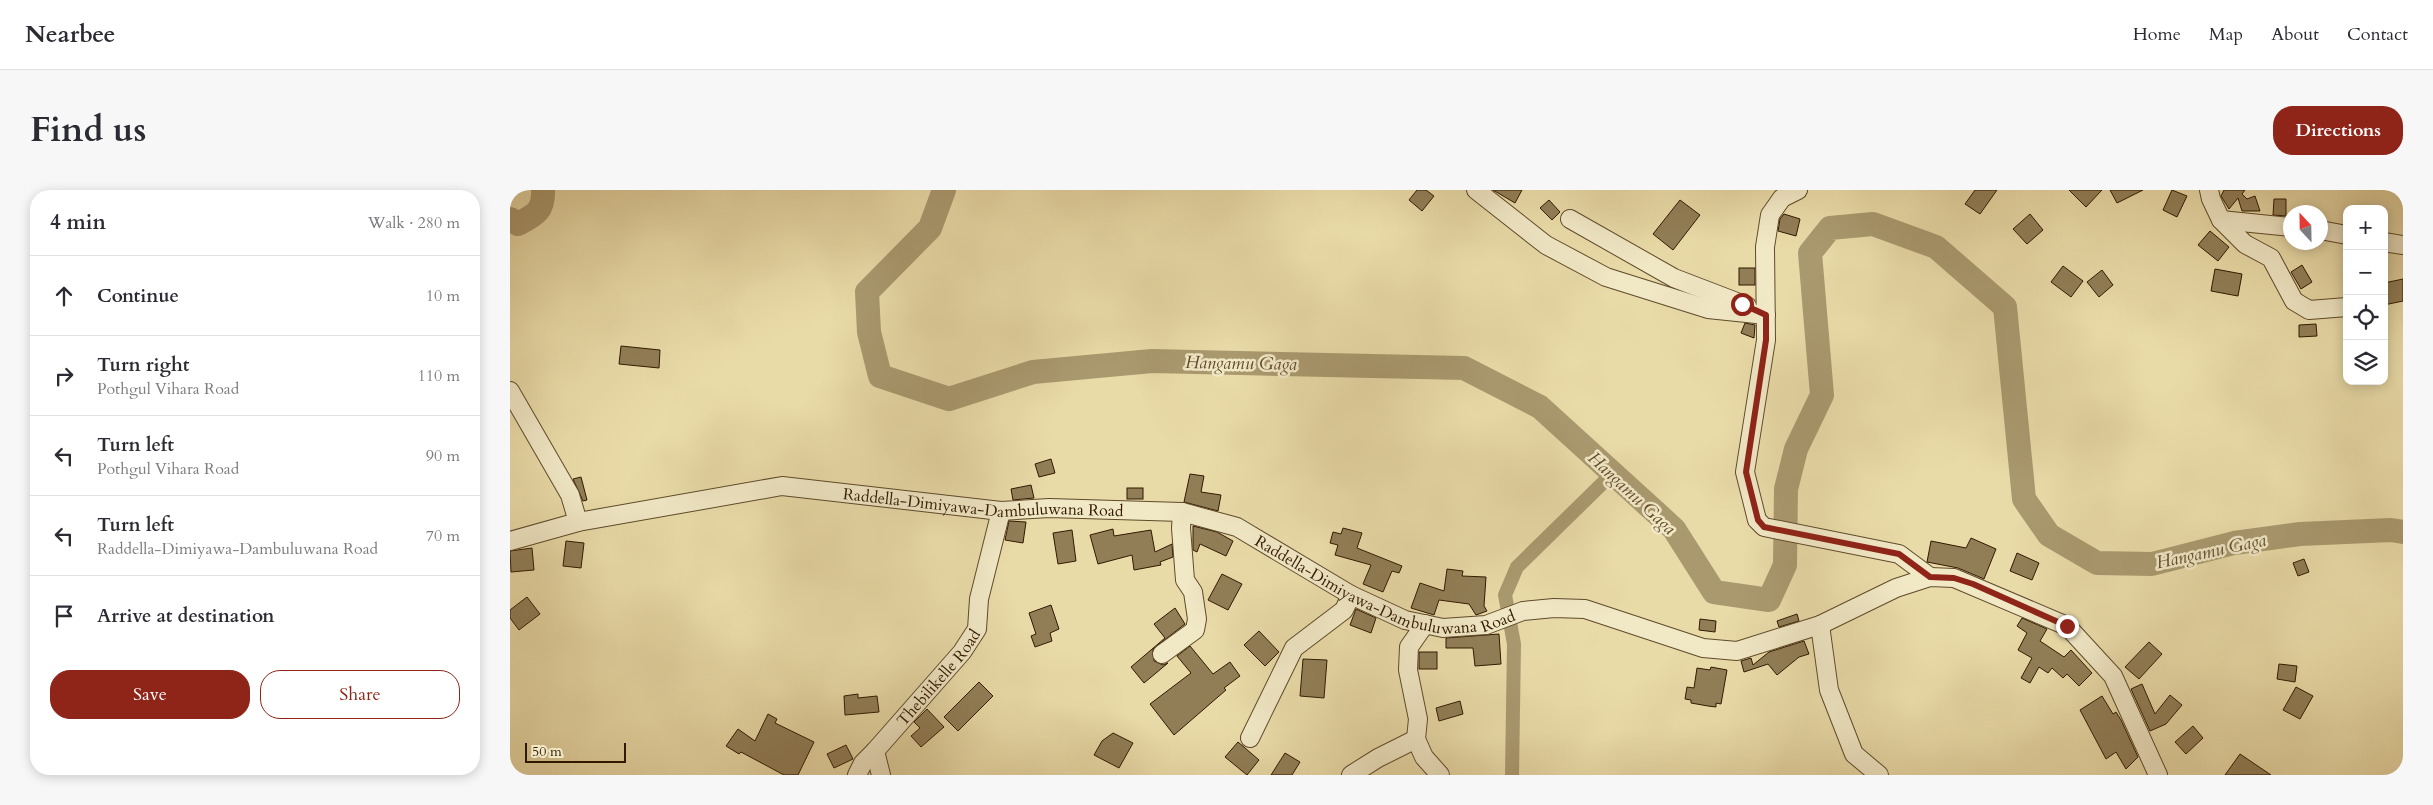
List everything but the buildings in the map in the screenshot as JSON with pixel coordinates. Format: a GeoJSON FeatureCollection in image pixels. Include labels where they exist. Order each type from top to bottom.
{"type":"FeatureCollection","features":[{"type":"Feature","properties":{"kind":"street"},"geometry":{"type":"LineString","coordinates":[[1798,190],[1782,198],[1770,215],[1765,247],[1766,340],[1746,472],[1758,520],[1764,527],[1899,554],[1930,577]]}},
{"type":"Feature","properties":{"kind":"street"},"geometry":{"type":"LineString","coordinates":[[2209,190],[2221,220],[2245,244],[2271,258],[2294,301],[2309,310],[2343,307]]}},
{"type":"Feature","properties":{"kind":"street"},"geometry":{"type":"LineString","coordinates":[[1486,193],[1546,245],[1606,277],[1708,308],[1766,315]]}},
{"type":"Feature","properties":{"kind":"street"},"geometry":{"type":"LineString","coordinates":[[1570,219],[1674,278],[1766,315]]}},
{"type":"Feature","properties":{"kind":"street"},"geometry":{"type":"LineString","coordinates":[[2221,220],[2283,226]]}},
{"type":"Feature","properties":{"kind":"street"},"geometry":{"type":"LineString","coordinates":[[2328,231],[2343,234]]}},
{"type":"Feature","properties":{"kind":"street"},"geometry":{"type":"LineString","coordinates":[[2388,243],[2403,245]]}},
{"type":"Feature","properties":{"kind":"street"},"geometry":{"type":"LineString","coordinates":[[510,391],[570,495],[578,522]]}},
{"type":"Feature","properties":{"kind":"street","name":"Raddella-Dimiyawa-Dambuluwana Road"},"geometry":{"type":"LineString","coordinates":[[510,542],[578,522],[782,486],[1001,511],[1049,508],[1182,512],[1237,527],[1351,595],[1405,620],[1443,628],[1486,625],[1523,611],[1554,608],[1585,609],[1703,648],[1737,651],[1820,625],[1896,588],[1930,577],[1954,578],[1973,584],[2067,626],[2113,676],[2158,775]]}},
{"type":"Feature","properties":{"kind":"street","name":"Thebilikelle Road"},"geometry":{"type":"LineString","coordinates":[[857,775],[863,763],[962,652],[977,629],[979,599],[1001,511]]}},
{"type":"Feature","properties":{"kind":"street"},"geometry":{"type":"LineString","coordinates":[[1162,654],[1195,630],[1198,619],[1193,592],[1186,580],[1180,528],[1182,512]]}},
{"type":"Feature","properties":{"kind":"street"},"geometry":{"type":"LineString","coordinates":[[1250,738],[1294,648],[1344,610],[1351,595]]}},
{"type":"Feature","properties":{"kind":"street"},"geometry":{"type":"LineString","coordinates":[[1425,624],[1409,647],[1408,670],[1418,719],[1416,739],[1424,758],[1440,775]]}},
{"type":"Feature","properties":{"kind":"street"},"geometry":{"type":"LineString","coordinates":[[1820,625],[1828,690],[1854,754],[1879,775]]}},
{"type":"Feature","properties":{"kind":"street"},"geometry":{"type":"LineString","coordinates":[[1351,775],[1378,758],[1416,739]]}},
{"type":"Feature","properties":{"kind":"street"},"geometry":{"type":"LineString","coordinates":[[875,751],[881,775]]}},
{"type":"Feature","properties":{"kind":"waterway","name":"Hangamu Gaga"},"geometry":{"type":"LineString","coordinates":[[510,219],[518,224],[534,215],[542,203],[543,190]]}},
{"type":"Feature","properties":{"kind":"waterway","name":"Hangamu Gaga"},"geometry":{"type":"LineString","coordinates":[[944,190],[930,228],[867,292],[869,332],[880,376],[949,399],[1033,372],[1152,361],[1464,368],[1540,407],[1674,529],[1714,592],[1769,600],[1785,565],[1786,489],[1796,449],[1822,395],[1810,253],[1830,228],[1873,224],[1936,247],[2005,307],[2024,499],[2049,535],[2097,563],[2152,564],[2234,543],[2300,534],[2391,530],[2403,532]]}},
{"type":"Feature","properties":{"kind":"waterway"},"geometry":{"type":"LineString","coordinates":[[1512,775],[1514,644],[1505,595],[1517,567],[1612,474]]}},
{"type":"Feature","properties":{"kind":"route"},"geometry":{"type":"LineString","coordinates":[[1742,304],[1766,315],[1766,340],[1746,472],[1758,520],[1764,527],[1816,539],[1899,554],[1930,577],[1954,578],[1973,584],[2067,626]]}}]}
